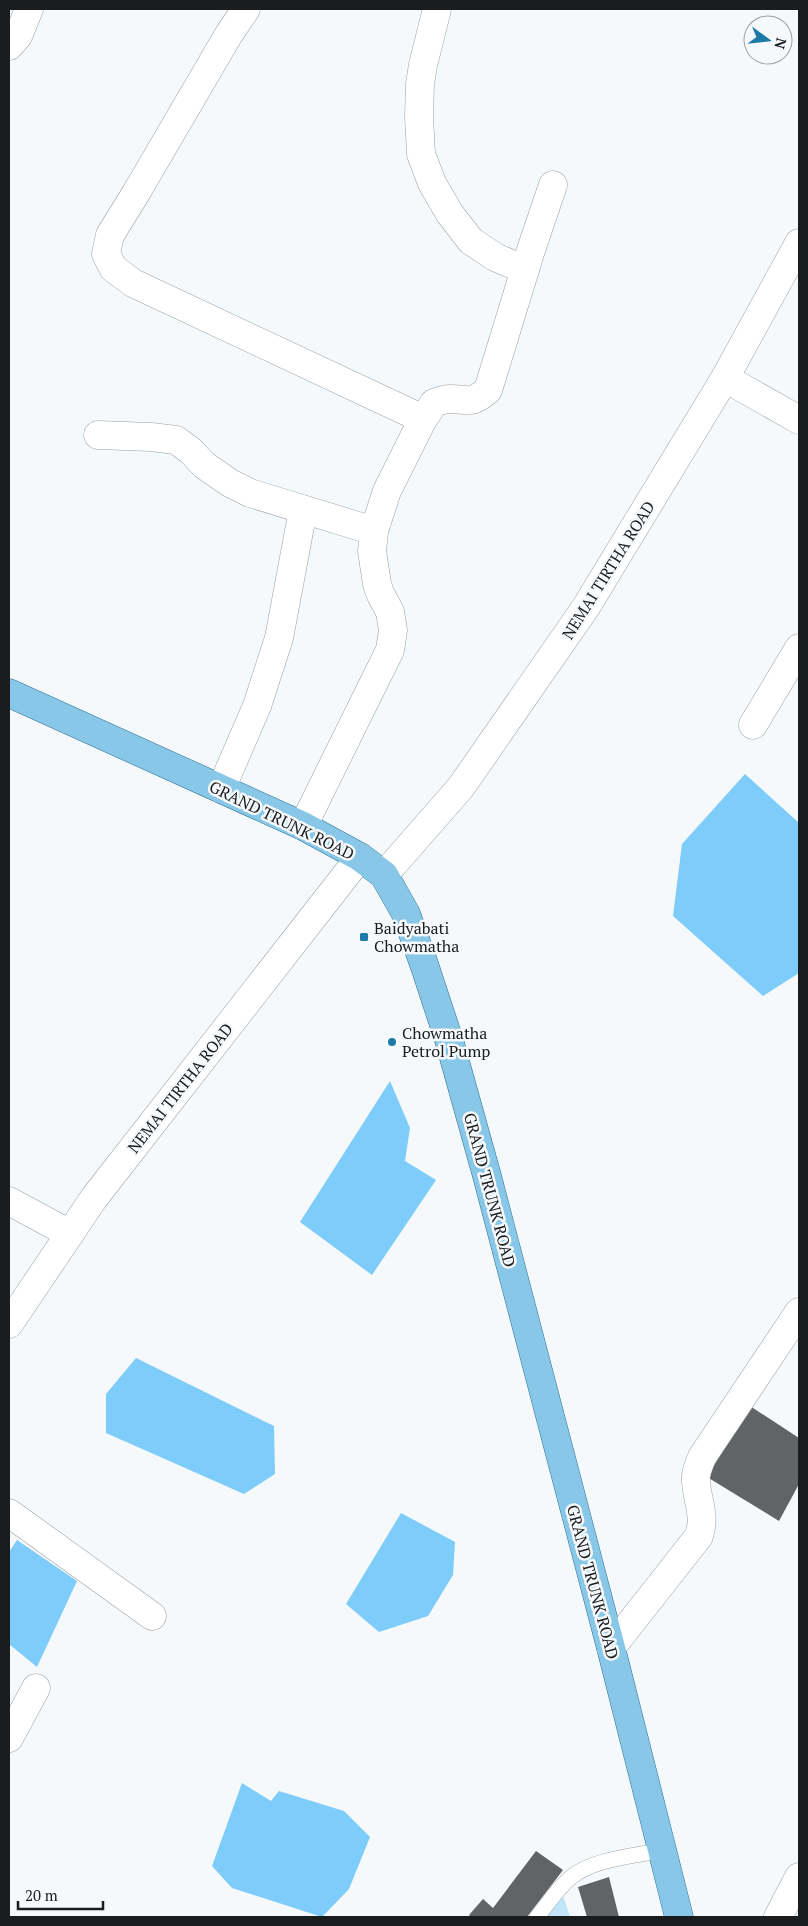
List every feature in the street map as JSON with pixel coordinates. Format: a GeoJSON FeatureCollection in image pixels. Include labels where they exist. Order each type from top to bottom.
{"type":"FeatureCollection","features":[{"type":"Feature","properties":{"kind":"main road","name":"GRAND TRUNK ROAD"},"geometry":{"type":"LineString","coordinates":[[9,694],[303,826],[360,857],[384,875],[406,914],[449,1040],[492,1195],[611,1648],[679,1917]]}},
{"type":"Feature","properties":{"kind":"street"},"geometry":{"type":"LineString","coordinates":[[9,46],[18,36],[29,9]]}},
{"type":"Feature","properties":{"kind":"street"},"geometry":{"type":"LineString","coordinates":[[246,9],[228,34],[110,235],[106,254],[113,268],[133,284],[423,420]]}},
{"type":"Feature","properties":{"kind":"street"},"geometry":{"type":"LineString","coordinates":[[437,9],[420,84],[421,154],[432,183],[450,214],[471,241],[495,257],[525,270]]}},
{"type":"Feature","properties":{"kind":"street"},"geometry":{"type":"LineString","coordinates":[[303,826],[390,650],[393,630],[390,612],[377,584],[372,551],[374,531],[387,491],[423,420],[434,403],[449,398],[464,401],[477,400],[488,390],[553,185]]}},
{"type":"Feature","properties":{"kind":"street","name":"NEMAI TIRTHA ROAD"},"geometry":{"type":"LineString","coordinates":[[384,875],[461,787],[586,607],[725,378],[799,246]]}},
{"type":"Feature","properties":{"kind":"street"},"geometry":{"type":"LineString","coordinates":[[725,378],[799,420]]}},
{"type":"Feature","properties":{"kind":"street"},"geometry":{"type":"LineString","coordinates":[[98,435],[176,440],[204,465],[230,483],[250,493],[374,531]]}},
{"type":"Feature","properties":{"kind":"street"},"geometry":{"type":"LineString","coordinates":[[221,789],[257,706],[276,646],[303,510]]}},
{"type":"Feature","properties":{"kind":"street"},"geometry":{"type":"LineString","coordinates":[[753,725],[799,648]]}},
{"type":"Feature","properties":{"kind":"street","name":"NEMAI TIRTHA ROAD"},"geometry":{"type":"LineString","coordinates":[[9,1324],[106,1183],[360,857]]}},
{"type":"Feature","properties":{"kind":"street"},"geometry":{"type":"LineString","coordinates":[[9,1201],[70,1234]]}},
{"type":"Feature","properties":{"kind":"street"},"geometry":{"type":"LineString","coordinates":[[611,1648],[699,1536],[702,1513],[696,1480],[702,1457],[799,1312]]}},
{"type":"Feature","properties":{"kind":"street"},"geometry":{"type":"LineString","coordinates":[[9,1513],[152,1616]]}},
{"type":"Feature","properties":{"kind":"street"},"geometry":{"type":"LineString","coordinates":[[9,1738],[36,1688]]}},
{"type":"Feature","properties":{"kind":"street"},"geometry":{"type":"LineString","coordinates":[[778,1917],[799,1877]]}},
{"type":"Feature","properties":{"kind":"lane"},"geometry":{"type":"LineString","coordinates":[[537,1917],[568,1879],[580,1870],[594,1865],[663,1850]]}},
{"type":"Feature","properties":{"kind":"shaded area"},"geometry":{"type":"Polygon","coordinates":[[[563,1895],[570,1917],[545,1917],[563,1895]]]}},
{"type":"Feature","properties":{"kind":"water"},"geometry":{"type":"Polygon","coordinates":[[[745,774],[799,823],[799,973],[763,996],[673,916],[682,844],[745,774]]]}},
{"type":"Feature","properties":{"kind":"water"},"geometry":{"type":"Polygon","coordinates":[[[390,1081],[410,1128],[405,1161],[436,1180],[372,1275],[300,1222],[390,1081]]]}},
{"type":"Feature","properties":{"kind":"water"},"geometry":{"type":"Polygon","coordinates":[[[136,1358],[274,1426],[275,1474],[244,1494],[106,1433],[106,1394],[136,1358]]]}},
{"type":"Feature","properties":{"kind":"water"},"geometry":{"type":"Polygon","coordinates":[[[401,1513],[455,1542],[453,1575],[428,1616],[379,1632],[346,1604],[401,1513]]]}},
{"type":"Feature","properties":{"kind":"water"},"geometry":{"type":"Polygon","coordinates":[[[17,1540],[77,1581],[37,1667],[9,1644],[9,1552],[17,1540]]]}},
{"type":"Feature","properties":{"kind":"water"},"geometry":{"type":"Polygon","coordinates":[[[242,1783],[271,1801],[279,1791],[344,1811],[370,1837],[349,1889],[322,1917],[232,1888],[212,1866],[242,1783]]]}},
{"type":"Feature","properties":{"kind":"building"},"geometry":{"type":"Polygon","coordinates":[[[750,1406],[799,1438],[799,1484],[779,1521],[707,1477],[750,1406]]]}},
{"type":"Feature","properties":{"kind":"building"},"geometry":{"type":"Polygon","coordinates":[[[536,1851],[563,1870],[527,1917],[471,1917],[469,1915],[483,1899],[493,1908],[536,1851]]]}},
{"type":"Feature","properties":{"kind":"building"},"geometry":{"type":"Polygon","coordinates":[[[609,1877],[619,1917],[587,1917],[578,1887],[609,1877]]]}},
{"type":"Feature","properties":{"kind":"place","name":"Baidyabati Chowmatha"},"geometry":{"type":"Point","coordinates":[364,937]}},
{"type":"Feature","properties":{"kind":"place","name":"Chowmatha Petrol Pump"},"geometry":{"type":"Point","coordinates":[392,1042]}}]}
